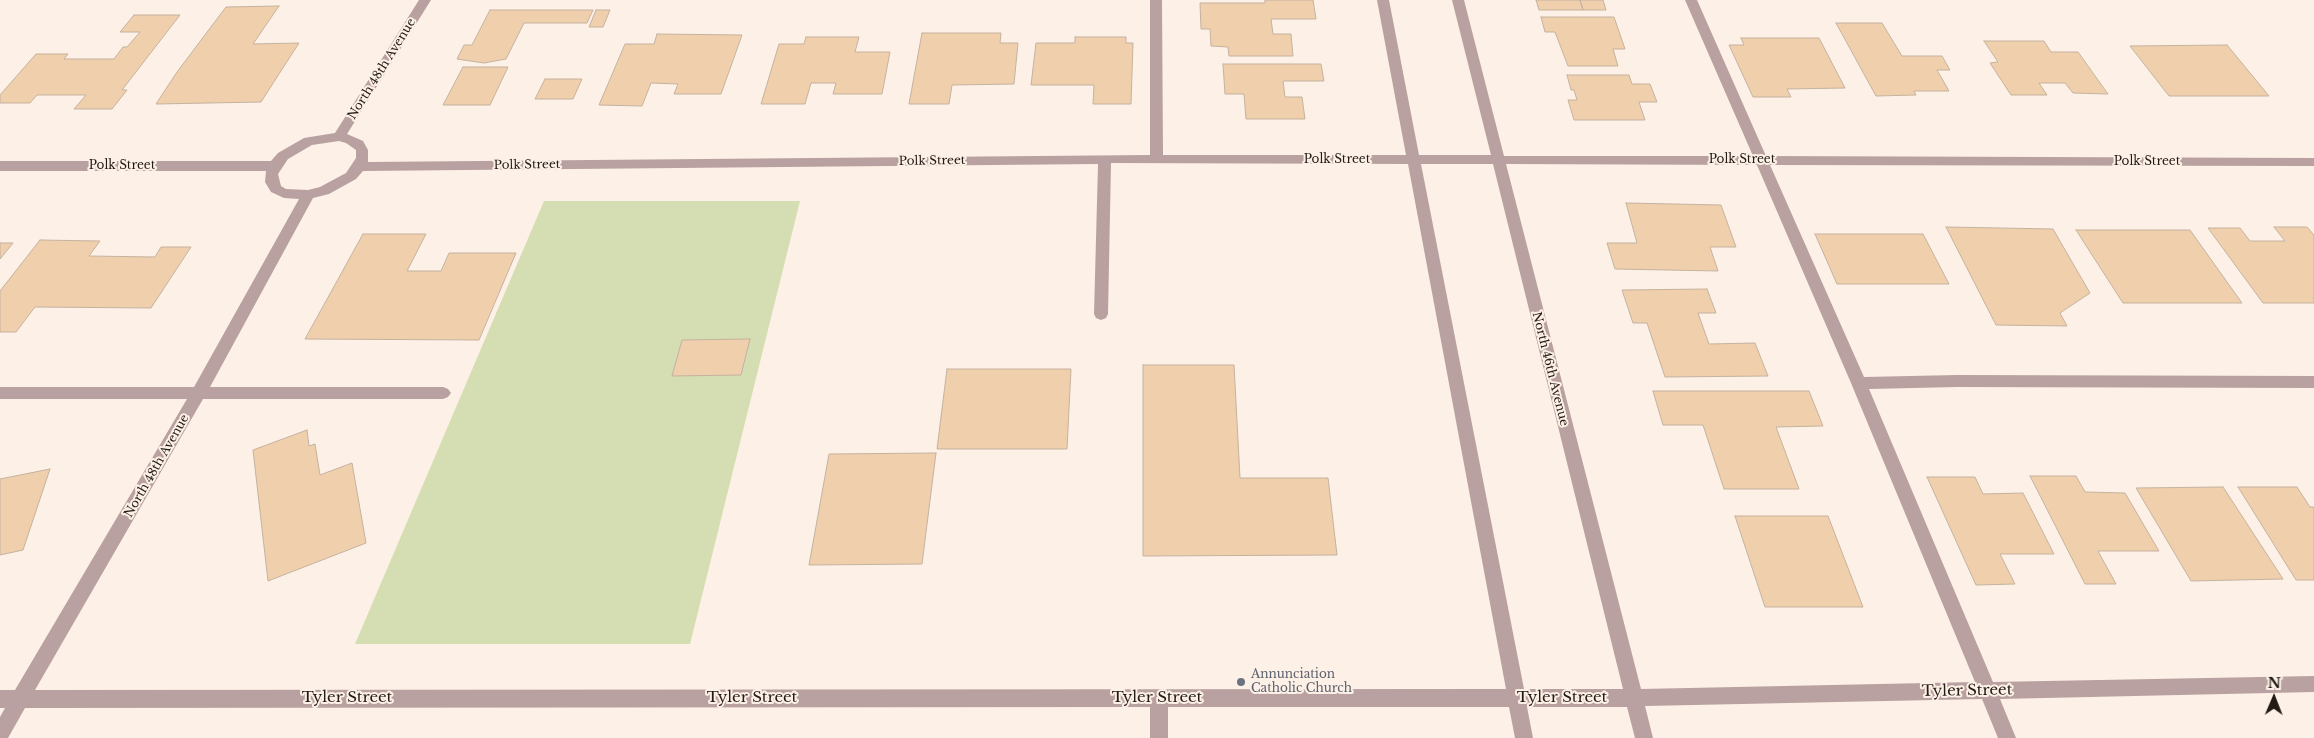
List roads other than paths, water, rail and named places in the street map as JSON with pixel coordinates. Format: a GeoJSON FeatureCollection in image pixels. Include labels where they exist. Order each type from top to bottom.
{"type":"FeatureCollection","features":[{"type":"Feature","properties":{"kind":"street","name":"North 48th Avenue"},"geometry":{"type":"LineString","coordinates":[[338,137],[425,0]]}},
{"type":"Feature","properties":{"kind":"street"},"geometry":{"type":"LineString","coordinates":[[1156,0],[1157,160]]}},
{"type":"Feature","properties":{"kind":"street"},"geometry":{"type":"LineString","coordinates":[[1383,0],[1524,738]]}},
{"type":"Feature","properties":{"kind":"street","name":"North 46th Avenue"},"geometry":{"type":"LineString","coordinates":[[1458,0],[1644,738]]}},
{"type":"Feature","properties":{"kind":"street"},"geometry":{"type":"LineString","coordinates":[[1690,0],[1763,160],[1859,383],[2007,738]]}},
{"type":"Feature","properties":{"kind":"street"},"geometry":{"type":"LineString","coordinates":[[338,137],[350,139],[358,144],[362,150],[363,158],[351,176],[338,185],[308,195],[284,193],[276,189],[272,182],[271,174],[274,166],[283,156],[309,141],[338,137]]}},
{"type":"Feature","properties":{"kind":"street"},"geometry":{"type":"LineString","coordinates":[[1101,314],[1106,159]]}},
{"type":"Feature","properties":{"kind":"street","name":"Polk Street"},"geometry":{"type":"LineString","coordinates":[[359,166],[1106,159],[2314,162]]}},
{"type":"Feature","properties":{"kind":"street","name":"Polk Street"},"geometry":{"type":"LineString","coordinates":[[0,166],[274,166]]}},
{"type":"Feature","properties":{"kind":"street","name":"North 48th Avenue"},"geometry":{"type":"LineString","coordinates":[[0,734],[199,392],[308,195]]}},
{"type":"Feature","properties":{"kind":"street"},"geometry":{"type":"LineString","coordinates":[[1859,383],[1957,380],[2314,382]]}},
{"type":"Feature","properties":{"kind":"street"},"geometry":{"type":"LineString","coordinates":[[0,393],[443,392]]}},
{"type":"Feature","properties":{"kind":"street","name":"Tyler Street"},"geometry":{"type":"LineString","coordinates":[[0,699],[1634,698],[2314,684]]}},
{"type":"Feature","properties":{"kind":"street"},"geometry":{"type":"LineString","coordinates":[[1159,698],[1159,738]]}},
{"type":"Feature","properties":{"kind":"place","name":"Annunciation Catholic Church"},"geometry":{"type":"Point","coordinates":[1241,682]}}]}
